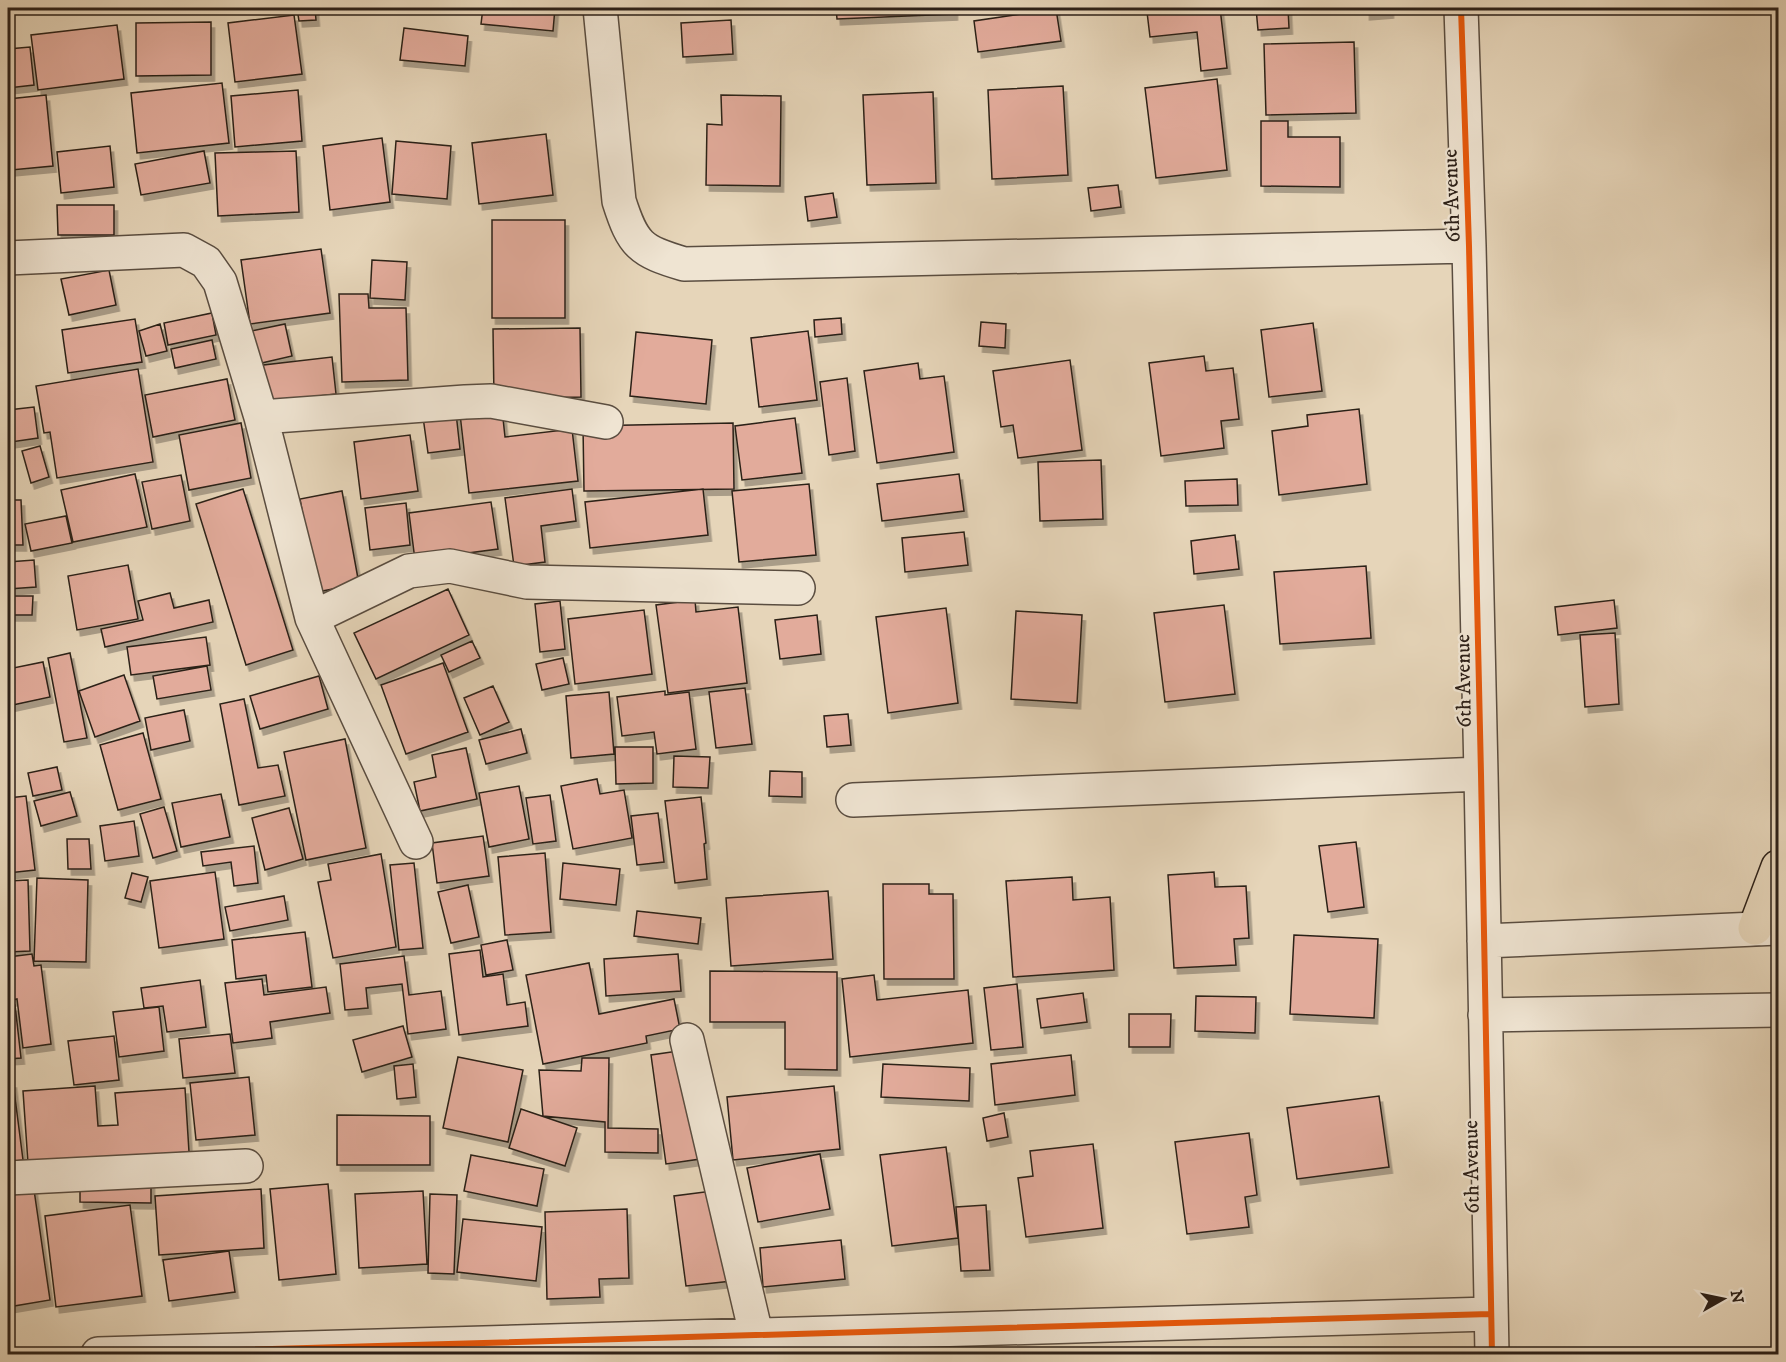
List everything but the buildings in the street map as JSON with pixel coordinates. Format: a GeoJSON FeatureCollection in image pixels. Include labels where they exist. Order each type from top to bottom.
{"type":"FeatureCollection","features":[{"type":"Feature","properties":{"kind":"highway"},"geometry":{"type":"LineString","coordinates":[[1767,928],[1779,867]]}},
{"type":"Feature","properties":{"kind":"street"},"geometry":{"type":"LineString","coordinates":[[600,8],[619,201],[628,228],[640,245],[660,257],[684,264],[1469,246]]}},
{"type":"Feature","properties":{"kind":"street","name":"6th Avenue"},"geometry":{"type":"LineString","coordinates":[[1461,8],[1469,246],[1492,1354]]}},
{"type":"Feature","properties":{"kind":"street"},"geometry":{"type":"LineString","coordinates":[[8,258],[184,250],[206,262],[220,282],[261,417],[312,618],[416,842]]}},
{"type":"Feature","properties":{"kind":"street"},"geometry":{"type":"LineString","coordinates":[[261,417],[491,401],[606,422]]}},
{"type":"Feature","properties":{"kind":"street"},"geometry":{"type":"LineString","coordinates":[[312,618],[409,572],[450,566],[527,582],[798,588]]}},
{"type":"Feature","properties":{"kind":"street"},"geometry":{"type":"LineString","coordinates":[[853,800],[1481,774]]}},
{"type":"Feature","properties":{"kind":"street"},"geometry":{"type":"LineString","coordinates":[[1484,941],[1767,928]]}},
{"type":"Feature","properties":{"kind":"street"},"geometry":{"type":"LineString","coordinates":[[1485,1015],[1779,1010]]}},
{"type":"Feature","properties":{"kind":"street"},"geometry":{"type":"LineString","coordinates":[[687,1040],[756,1334]]}},
{"type":"Feature","properties":{"kind":"street"},"geometry":{"type":"LineString","coordinates":[[8,1178],[246,1166]]}},
{"type":"Feature","properties":{"kind":"street"},"geometry":{"type":"LineString","coordinates":[[98,1354],[1490,1314]]}},
{"type":"Feature","properties":{"kind":"cycle path"},"geometry":{"type":"LineString","coordinates":[[1461,8],[1469,246],[1492,1354]]}},
{"type":"Feature","properties":{"kind":"cycle path"},"geometry":{"type":"LineString","coordinates":[[98,1354],[1490,1314]]}}]}
